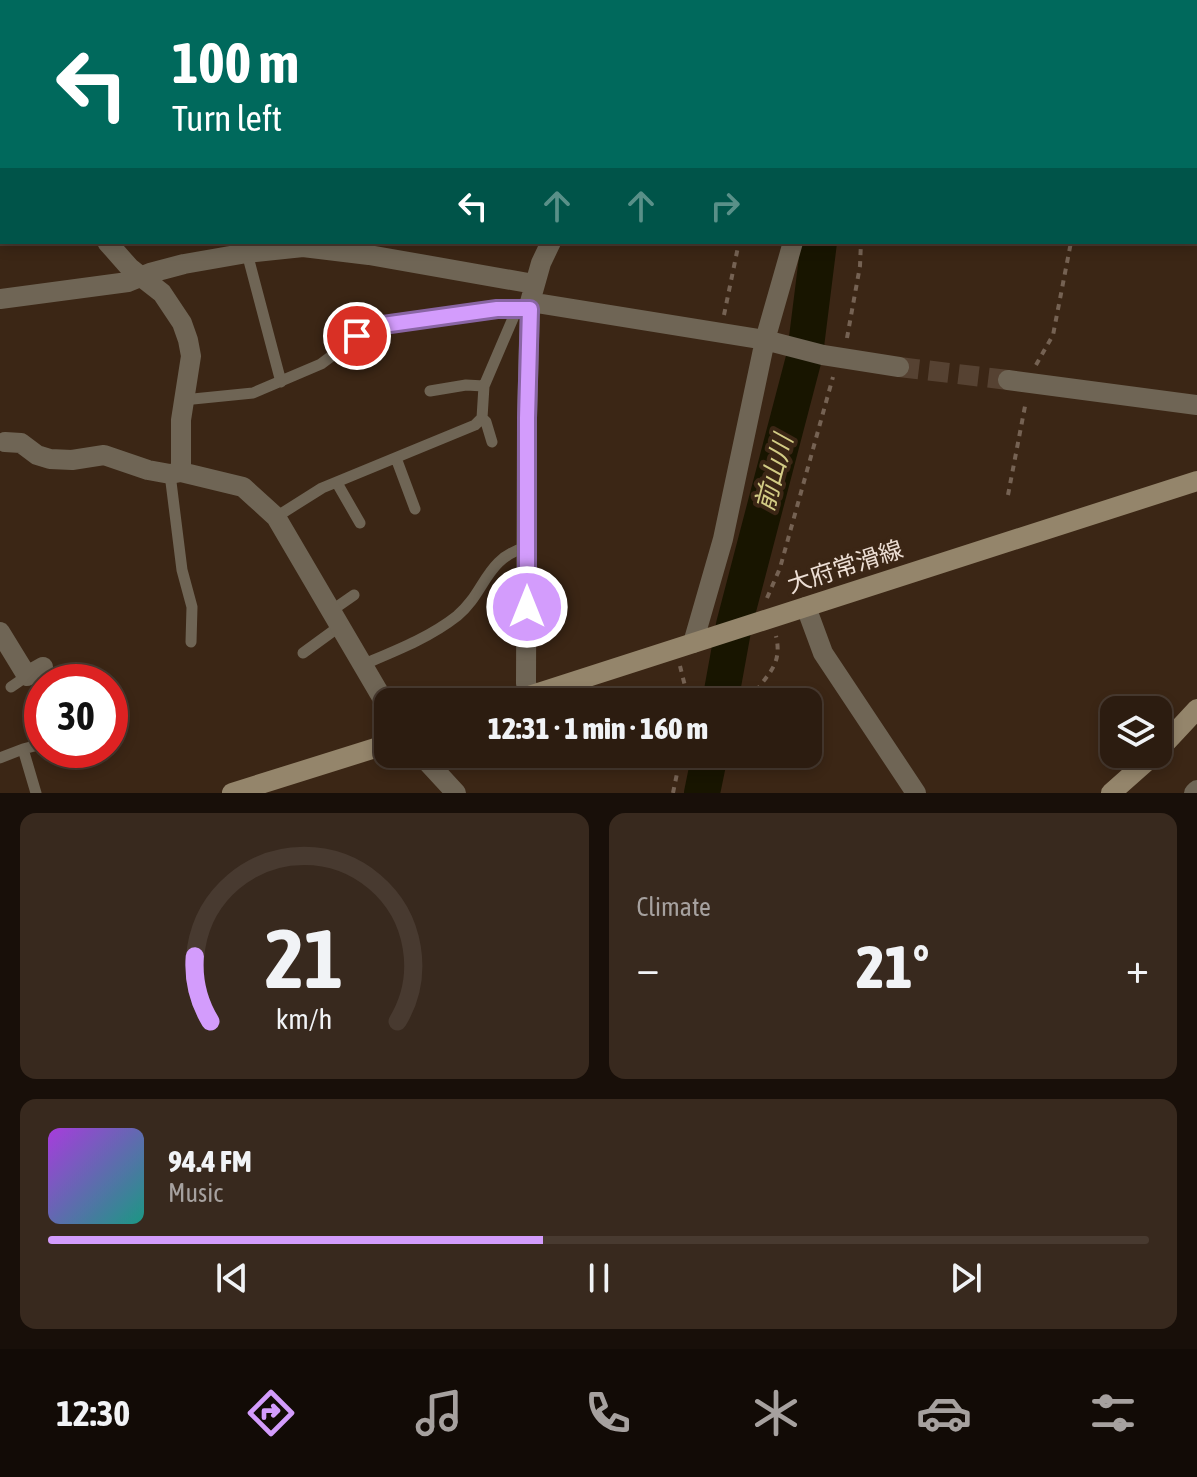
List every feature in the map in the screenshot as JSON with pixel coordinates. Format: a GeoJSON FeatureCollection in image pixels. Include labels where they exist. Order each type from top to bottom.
{"type":"FeatureCollection","features":[{"type":"Feature","properties":{"kind":"main road","name":"大府常滑線"},"geometry":{"type":"LineString","coordinates":[[553,688],[1197,481]]}},
{"type":"Feature","properties":{"kind":"main road"},"geometry":{"type":"LineString","coordinates":[[1172,736],[1197,709]]}},
{"type":"Feature","properties":{"kind":"main road"},"geometry":{"type":"LineString","coordinates":[[232,793],[374,748]]}},
{"type":"Feature","properties":{"kind":"main road"},"geometry":{"type":"LineString","coordinates":[[1111,793],[1140,768]]}},
{"type":"Feature","properties":{"kind":"street"},"geometry":{"type":"LineString","coordinates":[[109,244],[141,278],[162,293],[173,307],[188,340],[191,356],[176,473]]}},
{"type":"Feature","properties":{"kind":"street"},"geometry":{"type":"LineString","coordinates":[[524,688],[528,301],[550,244]]}},
{"type":"Feature","properties":{"kind":"street"},"geometry":{"type":"LineString","coordinates":[[693,643],[723,539],[793,244]]}},
{"type":"Feature","properties":{"kind":"street"},"geometry":{"type":"LineString","coordinates":[[0,299],[128,282],[184,264],[303,247],[336,250],[528,301],[769,341],[899,367]]}},
{"type":"Feature","properties":{"kind":"street"},"geometry":{"type":"LineString","coordinates":[[1008,380],[1197,405]]}},
{"type":"Feature","properties":{"kind":"street"},"geometry":{"type":"LineString","coordinates":[[2,440],[21,443],[37,455],[50,459],[72,460],[104,455],[148,470],[243,487],[276,517],[376,688]]}},
{"type":"Feature","properties":{"kind":"street"},"geometry":{"type":"LineString","coordinates":[[806,607],[823,653],[916,793]]}},
{"type":"Feature","properties":{"kind":"street"},"geometry":{"type":"LineString","coordinates":[[0,632],[24,672]]}},
{"type":"Feature","properties":{"kind":"street"},"geometry":{"type":"LineString","coordinates":[[433,768],[456,793]]}},
{"type":"Feature","properties":{"kind":"lane"},"geometry":{"type":"LineString","coordinates":[[247,253],[281,382]]}},
{"type":"Feature","properties":{"kind":"lane"},"geometry":{"type":"LineString","coordinates":[[183,400],[253,393],[321,364],[369,328],[497,309],[528,301]]}},
{"type":"Feature","properties":{"kind":"lane"},"geometry":{"type":"LineString","coordinates":[[276,517],[322,488],[475,425],[482,418],[484,386],[528,301]]}},
{"type":"Feature","properties":{"kind":"lane"},"geometry":{"type":"LineString","coordinates":[[430,391],[466,385],[484,386]]}},
{"type":"Feature","properties":{"kind":"lane"},"geometry":{"type":"LineString","coordinates":[[482,418],[492,442]]}},
{"type":"Feature","properties":{"kind":"lane"},"geometry":{"type":"LineString","coordinates":[[396,458],[415,509]]}},
{"type":"Feature","properties":{"kind":"lane"},"geometry":{"type":"LineString","coordinates":[[176,473],[182,570],[192,607],[191,642]]}},
{"type":"Feature","properties":{"kind":"lane"},"geometry":{"type":"LineString","coordinates":[[337,483],[360,523]]}},
{"type":"Feature","properties":{"kind":"lane"},"geometry":{"type":"LineString","coordinates":[[362,665],[418,641],[460,614],[496,565],[510,552],[527,547]]}},
{"type":"Feature","properties":{"kind":"lane"},"geometry":{"type":"LineString","coordinates":[[303,653],[354,595]]}},
{"type":"Feature","properties":{"kind":"lane"},"geometry":{"type":"LineString","coordinates":[[0,758],[23,749],[36,793]]}},
{"type":"Feature","properties":{"kind":"path"},"geometry":{"type":"LineString","coordinates":[[720,333],[739,244]]}},
{"type":"Feature","properties":{"kind":"path"},"geometry":{"type":"LineString","coordinates":[[761,688],[778,657],[765,603],[780,568],[834,374],[832,356],[846,346],[861,244]]}},
{"type":"Feature","properties":{"kind":"path"},"geometry":{"type":"LineString","coordinates":[[690,688],[693,643]]}},
{"type":"Feature","properties":{"kind":"path"},"geometry":{"type":"LineString","coordinates":[[673,793],[678,768]]}},
{"type":"Feature","properties":{"kind":"waterway","name":"前山川"},"geometry":{"type":"LineString","coordinates":[[723,688],[734,625],[805,354],[819,244]]}},
{"type":"Feature","properties":{"kind":"waterway","name":"前山川"},"geometry":{"type":"LineString","coordinates":[[702,793],[707,768]]}},
{"type":"Feature","properties":{"kind":"tunnel"},"geometry":{"type":"LineString","coordinates":[[899,367],[1008,380]]}},
{"type":"Feature","properties":{"kind":"route"},"geometry":{"type":"LineString","coordinates":[[357,336],[369,328],[383,325],[497,309],[530,309],[527,607]]}}]}
